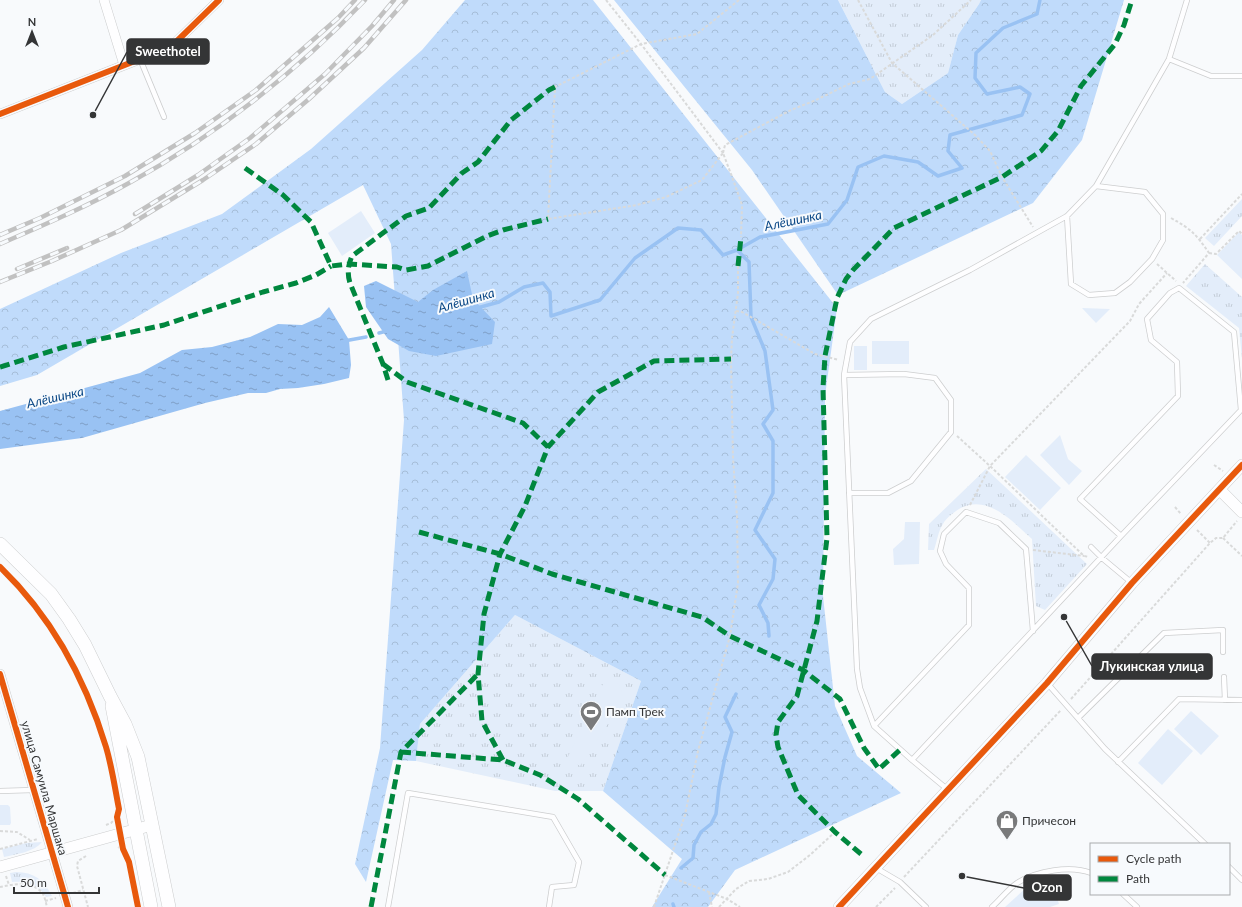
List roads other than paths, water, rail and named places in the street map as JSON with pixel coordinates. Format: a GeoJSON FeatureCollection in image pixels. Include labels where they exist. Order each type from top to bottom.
{"type":"FeatureCollection","features":[{"type":"Feature","properties":{"kind":"main road"},"geometry":{"type":"LineString","coordinates":[[0,544],[51,594],[69,619],[85,645],[125,724],[138,757],[169,907]]}},
{"type":"Feature","properties":{"kind":"main road"},"geometry":{"type":"LineString","coordinates":[[110,696],[151,907]]}},
{"type":"Feature","properties":{"kind":"street"},"geometry":{"type":"LineString","coordinates":[[104,0],[124,65]]}},
{"type":"Feature","properties":{"kind":"street"},"geometry":{"type":"LineString","coordinates":[[0,114],[140,59],[174,44],[219,0]]}},
{"type":"Feature","properties":{"kind":"street"},"geometry":{"type":"LineString","coordinates":[[839,907],[1047,683],[1132,583],[1242,465]]}},
{"type":"Feature","properties":{"kind":"street"},"geometry":{"type":"LineString","coordinates":[[1220,490],[1242,512]]}},
{"type":"Feature","properties":{"kind":"street","name":"улица Самуила Маршака"},"geometry":{"type":"LineString","coordinates":[[0,674],[68,907]]}},
{"type":"Feature","properties":{"kind":"street"},"geometry":{"type":"LineString","coordinates":[[3,870],[52,853],[152,825]]}},
{"type":"Feature","properties":{"kind":"lane"},"geometry":{"type":"LineString","coordinates":[[948,790],[874,726],[860,688],[857,669],[844,375],[850,342],[871,319],[970,270],[1067,216],[1096,186],[1168,59],[1187,0]]}},
{"type":"Feature","properties":{"kind":"lane"},"geometry":{"type":"LineString","coordinates":[[140,59],[164,117]]}},
{"type":"Feature","properties":{"kind":"lane"},"geometry":{"type":"LineString","coordinates":[[1168,59],[1211,76],[1242,76]]}},
{"type":"Feature","properties":{"kind":"lane"},"geometry":{"type":"LineString","coordinates":[[1067,216],[1071,284],[1089,295],[1115,293],[1130,282],[1152,259],[1163,240],[1163,214],[1145,192],[1096,186]]}},
{"type":"Feature","properties":{"kind":"lane"},"geometry":{"type":"LineString","coordinates":[[912,760],[1121,536],[1242,410],[1234,332],[1179,288],[1170,293],[1147,319],[1151,340],[1177,362],[1178,396],[1080,499],[1121,536]]}},
{"type":"Feature","properties":{"kind":"lane"},"geometry":{"type":"LineString","coordinates":[[844,375],[904,374],[935,378],[951,400],[951,432],[911,481],[888,493],[849,493]]}},
{"type":"Feature","properties":{"kind":"lane"},"geometry":{"type":"LineString","coordinates":[[874,726],[969,625],[969,588],[946,564],[940,551],[944,534],[966,512],[999,523],[1026,550],[1033,631]]}},
{"type":"Feature","properties":{"kind":"lane"},"geometry":{"type":"LineString","coordinates":[[1092,547],[1102,558],[1132,583]]}},
{"type":"Feature","properties":{"kind":"lane"},"geometry":{"type":"LineString","coordinates":[[1078,718],[1164,633],[1223,630],[1223,652]]}},
{"type":"Feature","properties":{"kind":"lane"},"geometry":{"type":"LineString","coordinates":[[1224,678],[1225,700]]}},
{"type":"Feature","properties":{"kind":"lane"},"geometry":{"type":"LineString","coordinates":[[1047,683],[1105,749],[1203,843]]}},
{"type":"Feature","properties":{"kind":"lane"},"geometry":{"type":"LineString","coordinates":[[1118,762],[1179,699],[1242,700]]}},
{"type":"Feature","properties":{"kind":"lane"},"geometry":{"type":"LineString","coordinates":[[0,791],[33,790]]}},
{"type":"Feature","properties":{"kind":"lane"},"geometry":{"type":"LineString","coordinates":[[388,907],[408,793],[553,817],[578,862],[574,886],[552,887],[549,907]]}},
{"type":"Feature","properties":{"kind":"lane"},"geometry":{"type":"LineString","coordinates":[[876,868],[900,882],[926,907]]}},
{"type":"Feature","properties":{"kind":"lane"},"geometry":{"type":"LineString","coordinates":[[1230,868],[1242,880]]}},
{"type":"Feature","properties":{"kind":"lane"},"geometry":{"type":"LineString","coordinates":[[992,907],[1016,884],[1037,874],[1060,870],[1086,871],[1090,873]]}},
{"type":"Feature","properties":{"kind":"lane"},"geometry":{"type":"LineString","coordinates":[[1124,895],[1137,907]]}},
{"type":"Feature","properties":{"kind":"water"},"geometry":{"type":"Polygon","coordinates":[[[467,271],[473,299],[495,322],[492,344],[436,356],[409,351],[388,339],[366,307],[364,286],[376,281],[418,302],[433,290],[467,271]]]}},
{"type":"Feature","properties":{"kind":"water"},"geometry":{"type":"Polygon","coordinates":[[[329,307],[349,340],[351,365],[349,378],[324,384],[280,389],[266,393],[248,393],[205,403],[82,438],[0,449],[0,411],[140,373],[182,350],[212,347],[250,337],[278,324],[302,325],[320,317],[329,307]]]}},
{"type":"Feature","properties":{"kind":"waterway","name":"Алёшинка"},"geometry":{"type":"LineString","coordinates":[[477,308],[499,302],[524,287],[543,283],[550,292],[551,316],[600,300],[635,258],[678,228],[701,230],[723,255],[737,250],[760,237],[828,224],[847,200],[858,167],[884,156],[918,162],[938,176],[962,168],[948,151],[950,135],[1022,115],[1030,94],[1020,87],[987,94],[975,78],[976,53],[1003,28],[1037,14],[1040,0]]}},
{"type":"Feature","properties":{"kind":"waterway"},"geometry":{"type":"LineString","coordinates":[[737,250],[749,262],[751,317],[765,351],[773,410],[763,424],[773,441],[773,493],[755,530],[775,559],[773,579],[759,605],[768,623],[769,636]]}},
{"type":"Feature","properties":{"kind":"waterway","name":"Алёшинка"},"geometry":{"type":"LineString","coordinates":[[379,333],[387,331]]}},
{"type":"Feature","properties":{"kind":"waterway","name":"Алёшинка"},"geometry":{"type":"LineString","coordinates":[[344,341],[366,337]]}},
{"type":"Feature","properties":{"kind":"waterway"},"geometry":{"type":"LineString","coordinates":[[681,868],[693,858],[694,845],[701,832],[711,824],[716,814],[719,787],[732,732],[725,717],[736,694]]}},
{"type":"Feature","properties":{"kind":"railway"},"geometry":{"type":"LineString","coordinates":[[0,235],[40,218],[125,176],[195,133],[256,90],[338,18],[355,0]]}},
{"type":"Feature","properties":{"kind":"railway"},"geometry":{"type":"LineString","coordinates":[[0,244],[98,200],[161,165],[193,145],[284,77],[365,0]]}},
{"type":"Feature","properties":{"kind":"railway"},"geometry":{"type":"LineString","coordinates":[[135,214],[198,175],[250,138],[325,74],[372,26],[394,0]]}},
{"type":"Feature","properties":{"kind":"railway"},"geometry":{"type":"LineString","coordinates":[[0,282],[52,261],[121,230],[203,180],[256,144],[309,99],[364,48],[406,0]]}},
{"type":"Feature","properties":{"kind":"railway"},"geometry":{"type":"LineString","coordinates":[[17,269],[67,248]]}},
{"type":"Feature","properties":{"kind":"place","name":"Sweethotel"},"geometry":{"type":"Point","coordinates":[93,115]}},
{"type":"Feature","properties":{"kind":"place","name":"Лукинская улица"},"geometry":{"type":"Point","coordinates":[1064,617]}},
{"type":"Feature","properties":{"kind":"place","name":"Памп Трек"},"geometry":{"type":"Point","coordinates":[591,732]}},
{"type":"Feature","properties":{"kind":"place","name":"Причесон"},"geometry":{"type":"Point","coordinates":[1007,840]}},
{"type":"Feature","properties":{"kind":"place","name":"Ozon"},"geometry":{"type":"Point","coordinates":[962,876]}}]}
